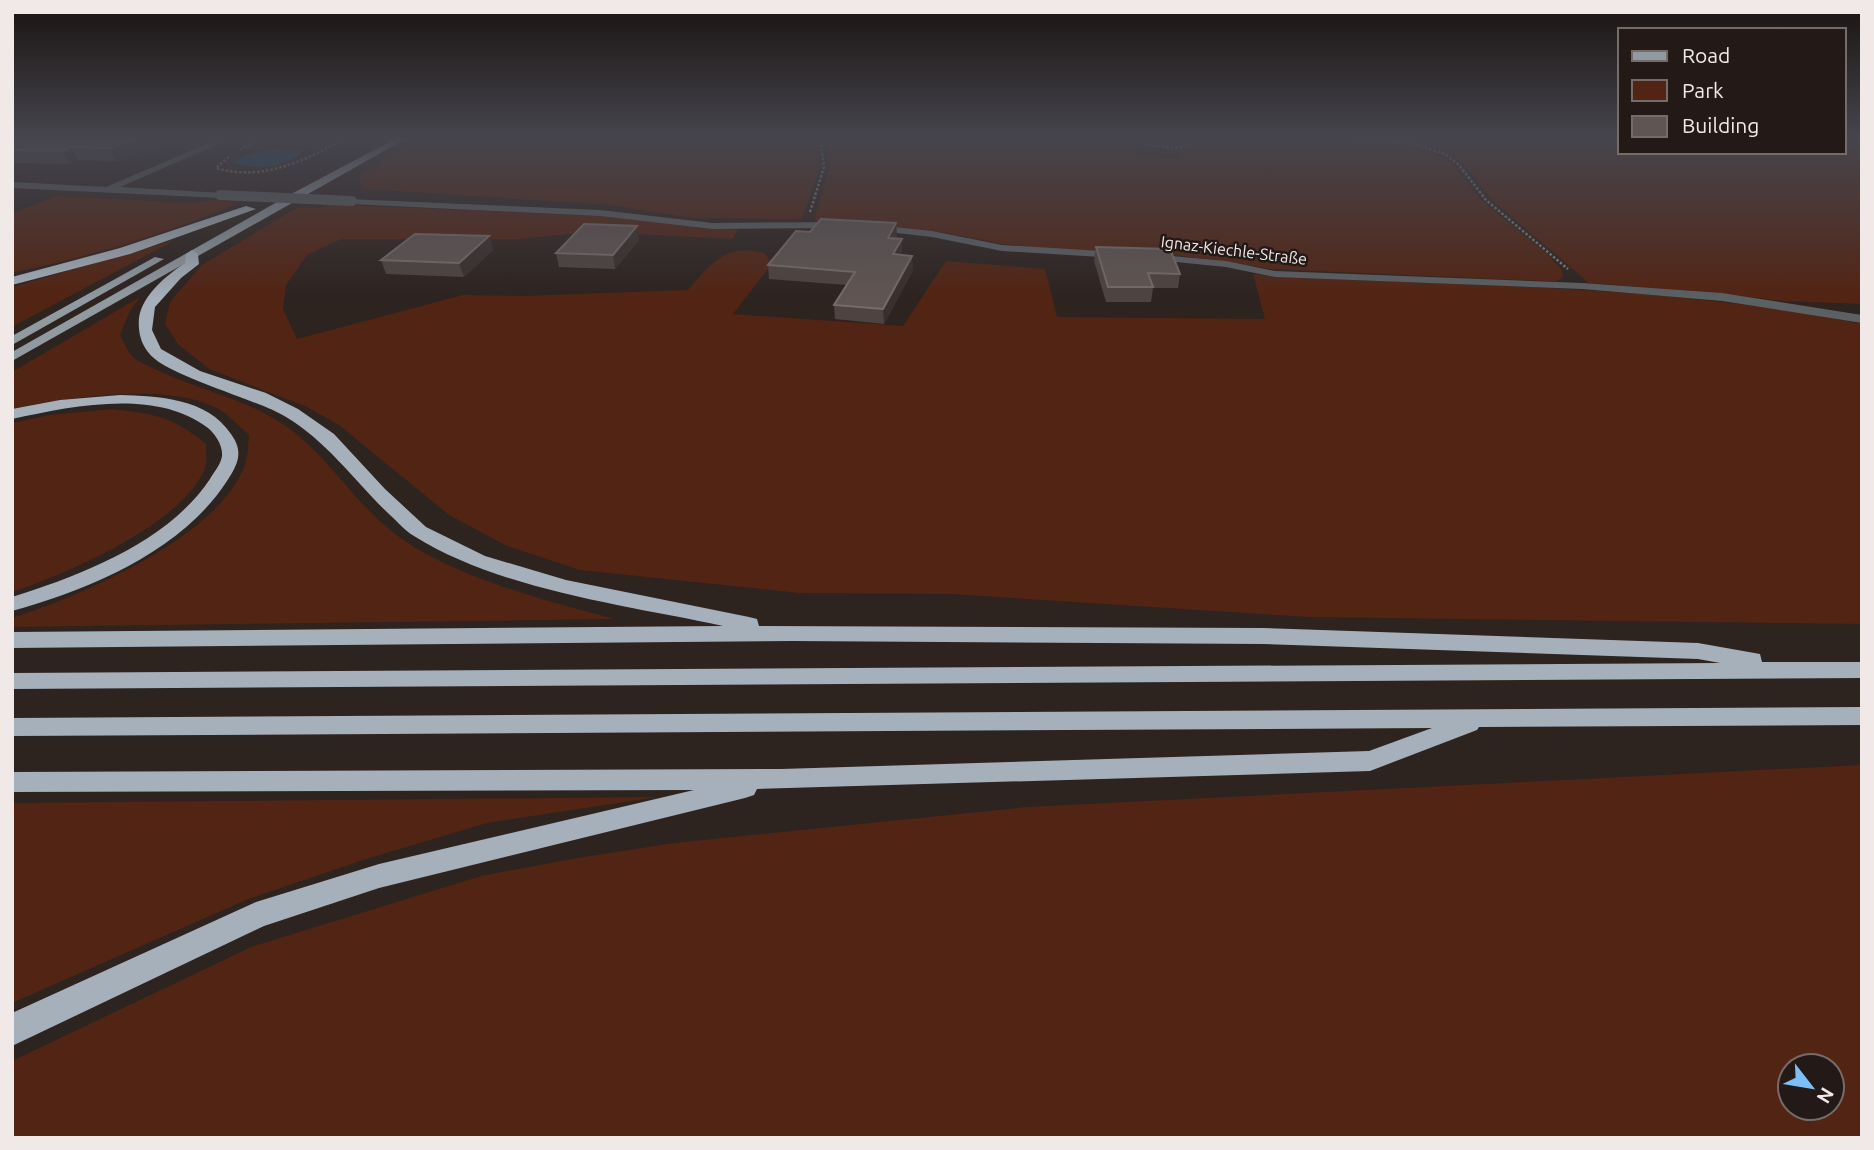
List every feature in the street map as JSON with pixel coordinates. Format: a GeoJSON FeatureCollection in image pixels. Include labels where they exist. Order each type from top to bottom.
{"type":"FeatureCollection","features":[{"type":"Feature","properties":{"kind":"highway"},"geometry":{"type":"LineString","coordinates":[[12,281],[125,251],[250,209]]}},
{"type":"Feature","properties":{"kind":"highway"},"geometry":{"type":"LineString","coordinates":[[192,254],[192,264],[176,275],[148,306],[145,330],[155,352],[194,374],[261,397],[292,413],[328,438],[378,493],[419,531],[478,561],[564,586],[792,633]]}},
{"type":"Feature","properties":{"kind":"highway"},"geometry":{"type":"LineString","coordinates":[[12,414],[44,407],[105,400],[155,401],[184,408],[213,421],[225,436],[231,457],[217,486],[189,516],[139,550],[86,578],[12,604]]}},
{"type":"Feature","properties":{"kind":"highway"},"geometry":{"type":"LineString","coordinates":[[12,640],[792,633],[1264,636],[1698,651],[1805,669]]}},
{"type":"Feature","properties":{"kind":"highway"},"geometry":{"type":"LineString","coordinates":[[12,681],[1862,670]]}},
{"type":"Feature","properties":{"kind":"highway"},"geometry":{"type":"LineString","coordinates":[[12,727],[1862,716]]}},
{"type":"Feature","properties":{"kind":"highway"},"geometry":{"type":"LineString","coordinates":[[12,782],[781,779],[1370,761],[1483,719]]}},
{"type":"Feature","properties":{"kind":"highway"},"geometry":{"type":"LineString","coordinates":[[12,1030],[268,911],[379,876],[781,779]]}},
{"type":"Feature","properties":{"kind":"main road"},"geometry":{"type":"LineString","coordinates":[[12,341],[281,192]]}},
{"type":"Feature","properties":{"kind":"main road"},"geometry":{"type":"LineString","coordinates":[[12,357],[302,192]]}},
{"type":"Feature","properties":{"kind":"street"},"geometry":{"type":"LineString","coordinates":[[123,192],[600,213],[713,226],[851,226]]}},
{"type":"Feature","properties":{"kind":"street","name":"Ignaz-Kiechle-Straße"},"geometry":{"type":"LineString","coordinates":[[864,227],[932,234],[1002,248],[1175,258],[1226,264],[1275,274],[1582,286],[1722,297],[1862,318]]}},
{"type":"Feature","properties":{"kind":"path"},"geometry":{"type":"LineString","coordinates":[[807,225],[817,192]]}},
{"type":"Feature","properties":{"kind":"path"},"geometry":{"type":"LineString","coordinates":[[1480,192],[1559,261],[1582,286]]}},
{"type":"Feature","properties":{"kind":"green space"},"geometry":{"type":"Polygon","coordinates":[[[404,192],[811,192],[802,219],[692,218],[610,205],[404,192]]]}},
{"type":"Feature","properties":{"kind":"green space"},"geometry":{"type":"Polygon","coordinates":[[[822,192],[1474,192],[1546,253],[1561,269],[1563,277],[1557,281],[1545,281],[1271,269],[1175,255],[1059,250],[1004,244],[935,231],[814,220],[822,192]]]}},
{"type":"Feature","properties":{"kind":"green space"},"geometry":{"type":"Polygon","coordinates":[[[1486,192],[1862,192],[1862,304],[1782,301],[1719,293],[1589,283],[1486,192]]]}},
{"type":"Feature","properties":{"kind":"green space"},"geometry":{"type":"Polygon","coordinates":[[[57,196],[190,203],[211,200],[241,202],[128,243],[12,273],[12,213],[57,196]]]}},
{"type":"Feature","properties":{"kind":"green space"},"geometry":{"type":"Polygon","coordinates":[[[325,204],[597,216],[738,230],[733,239],[591,232],[520,239],[342,239],[308,254],[286,285],[283,309],[297,339],[463,295],[525,296],[688,290],[721,257],[741,250],[766,254],[771,265],[733,314],[903,326],[946,261],[1045,269],[1057,317],[1265,319],[1253,274],[1644,294],[1790,311],[1862,324],[1862,624],[1307,617],[951,594],[799,593],[580,570],[507,546],[449,515],[339,425],[307,407],[209,369],[178,344],[165,324],[170,302],[202,265],[298,207],[321,208],[325,204]]]}},
{"type":"Feature","properties":{"kind":"green space"},"geometry":{"type":"Polygon","coordinates":[[[175,240],[12,327],[12,287],[175,240]]]}},
{"type":"Feature","properties":{"kind":"green space"},"geometry":{"type":"Polygon","coordinates":[[[140,297],[130,311],[120,335],[136,360],[172,377],[261,411],[293,431],[385,526],[425,553],[450,566],[505,587],[615,619],[12,627],[12,618],[108,579],[177,540],[206,517],[229,493],[244,467],[249,435],[225,413],[204,403],[179,396],[91,396],[12,409],[12,372],[140,297]]]}},
{"type":"Feature","properties":{"kind":"green space"},"geometry":{"type":"Polygon","coordinates":[[[112,409],[162,418],[183,427],[206,444],[204,471],[191,491],[171,511],[146,529],[90,560],[12,592],[12,423],[49,415],[112,409]]]}},
{"type":"Feature","properties":{"kind":"green space"},"geometry":{"type":"Polygon","coordinates":[[[1862,765],[1862,1138],[12,1138],[12,1061],[251,947],[481,876],[674,843],[1027,807],[1862,765]]]}},
{"type":"Feature","properties":{"kind":"green space"},"geometry":{"type":"Polygon","coordinates":[[[658,797],[487,823],[363,860],[246,900],[12,1003],[12,803],[658,797]]]}},
{"type":"Feature","properties":{"kind":"building"},"geometry":{"type":"Polygon","coordinates":[[[821,219],[896,223],[888,238],[902,239],[893,254],[912,256],[883,309],[834,305],[855,272],[768,265],[796,231],[810,232],[821,219]]]}},
{"type":"Feature","properties":{"kind":"building"},"geometry":{"type":"Polygon","coordinates":[[[584,224],[637,226],[613,255],[556,253],[584,224]]]}},
{"type":"Feature","properties":{"kind":"building"},"geometry":{"type":"Polygon","coordinates":[[[415,234],[489,236],[459,263],[381,260],[415,234]]]}},
{"type":"Feature","properties":{"kind":"building"},"geometry":{"type":"Polygon","coordinates":[[[1096,247],[1170,249],[1180,274],[1148,273],[1153,287],[1108,287],[1096,247]]]}}]}
